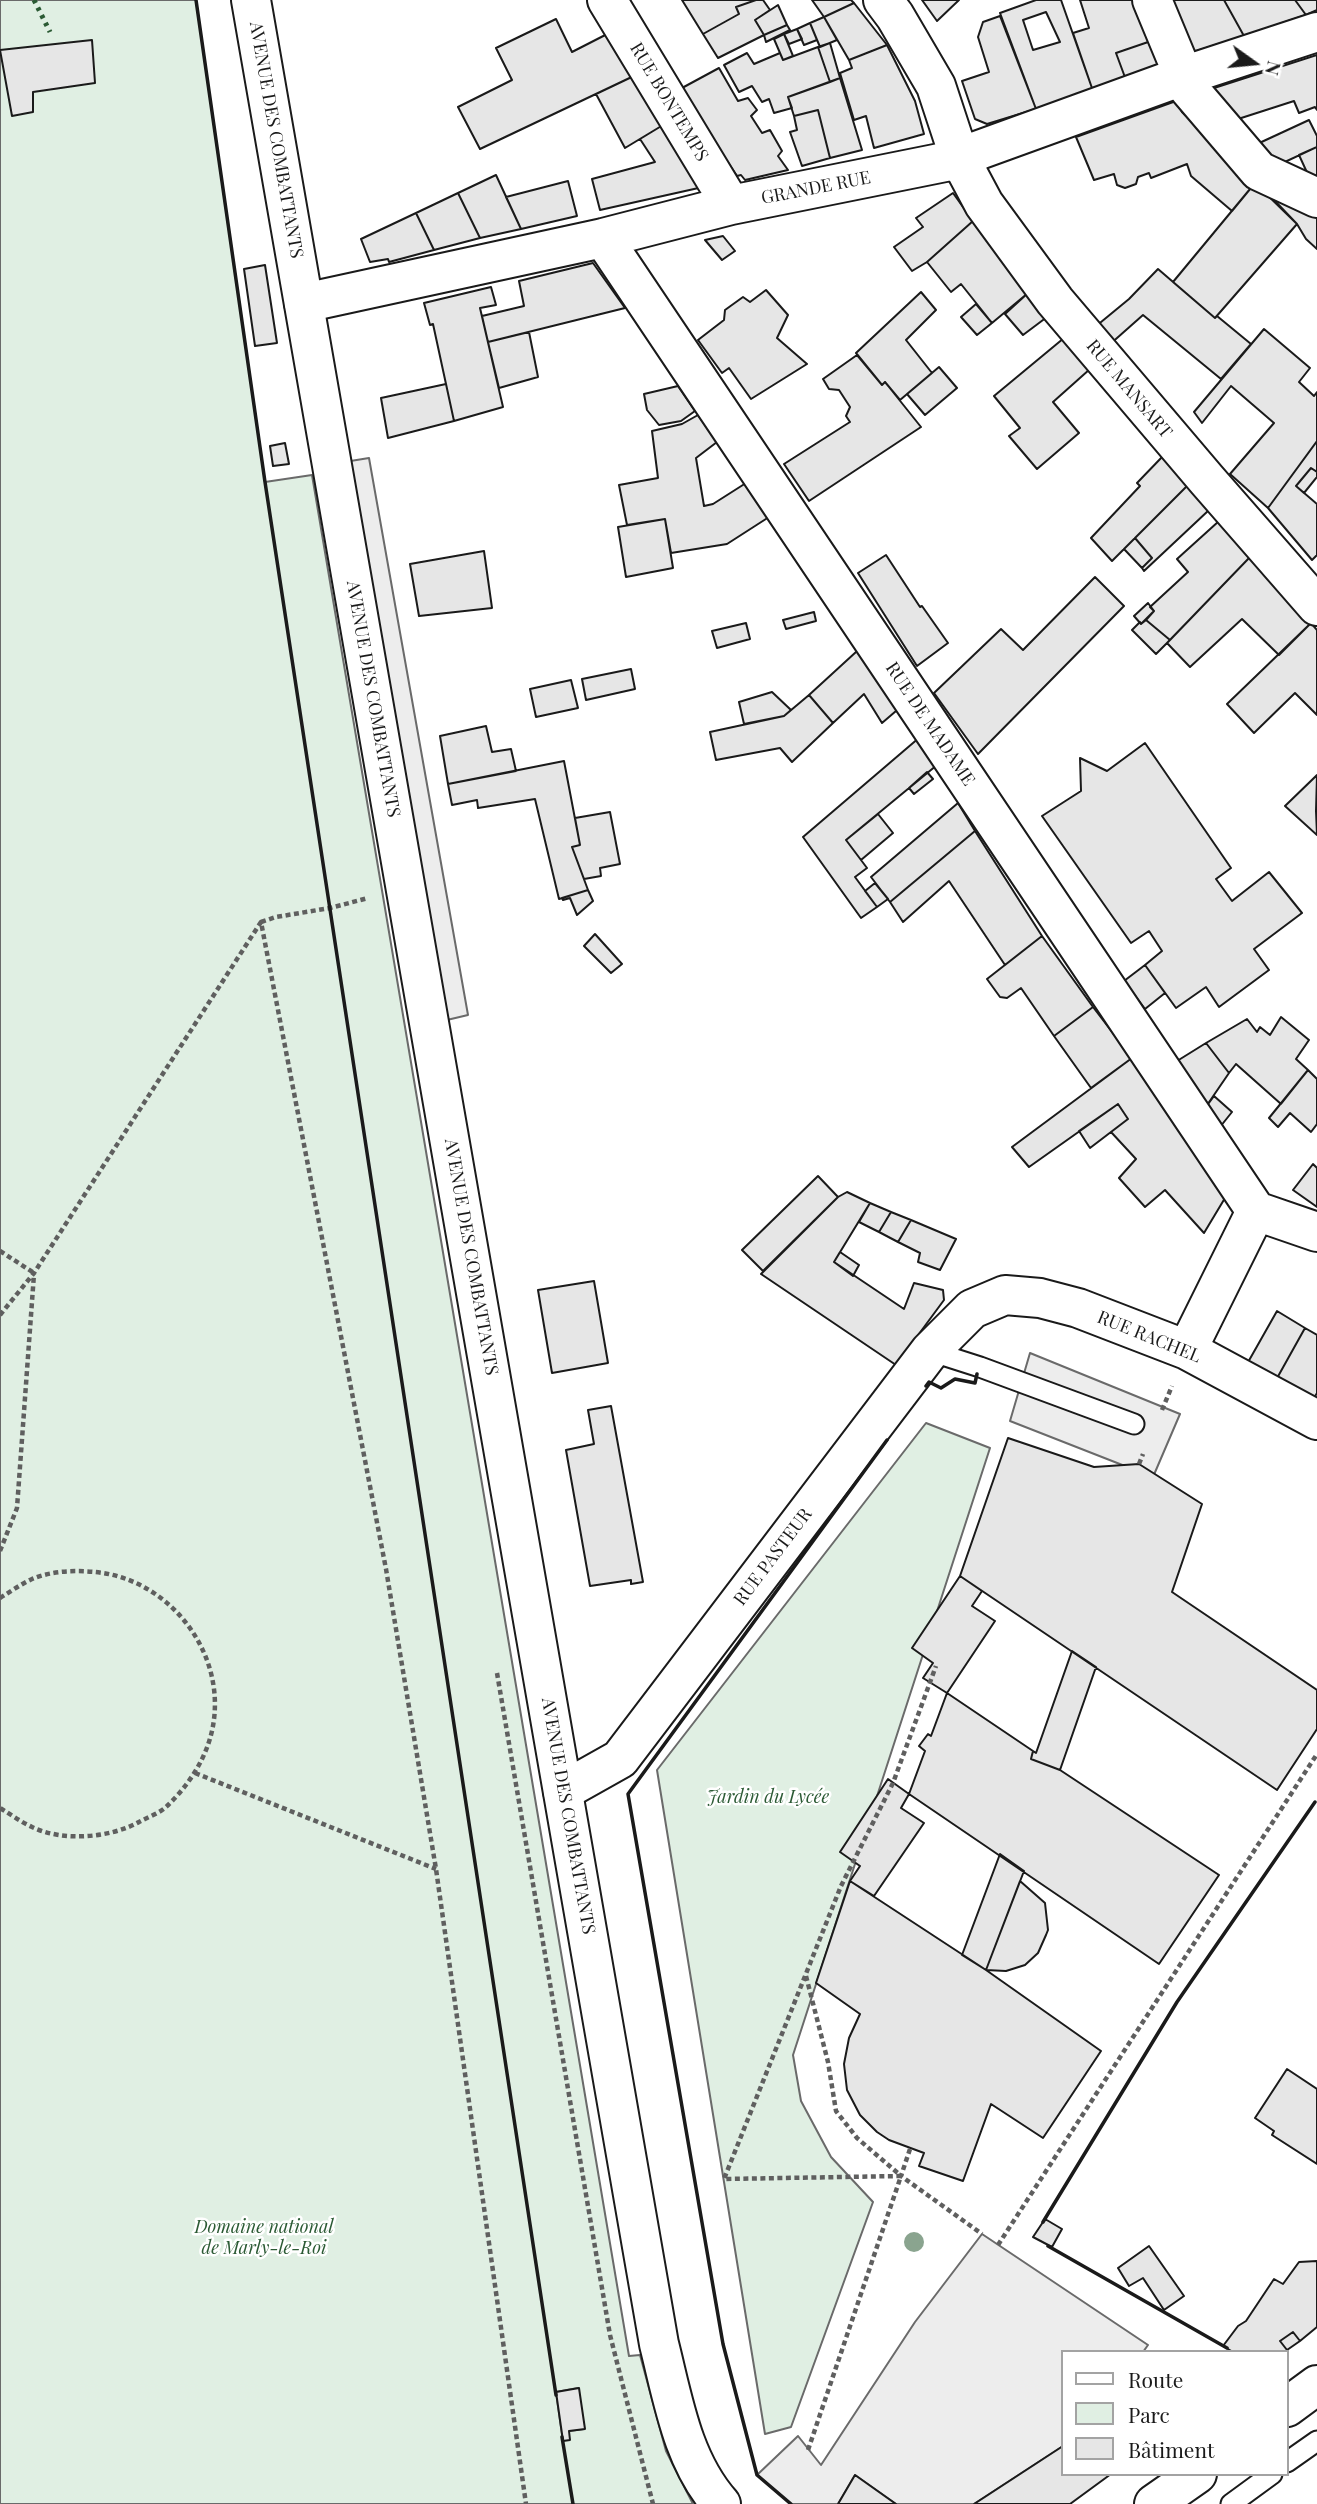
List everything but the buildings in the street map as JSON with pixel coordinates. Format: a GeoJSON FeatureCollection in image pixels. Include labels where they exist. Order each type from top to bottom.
{"type":"FeatureCollection","features":[{"type":"Feature","properties":{"kind":"street","name":"AVENUE DES COMBATTANTS"},"geometry":{"type":"LineString","coordinates":[[251,0],[659,2344],[680,2427],[694,2462],[721,2504]]}},
{"type":"Feature","properties":{"kind":"street","name":"RUE BONTEMPS"},"geometry":{"type":"LineString","coordinates":[[607,0],[731,205]]}},
{"type":"Feature","properties":{"kind":"street","name":"RUE MANSART"},"geometry":{"type":"LineString","coordinates":[[883,0],[936,86],[960,159],[984,204],[1055,301],[1317,606]]}},
{"type":"Feature","properties":{"kind":"street"},"geometry":{"type":"LineString","coordinates":[[1152,0],[1189,89],[1259,170],[1317,198]]}},
{"type":"Feature","properties":{"kind":"street","name":"GRANDE RUE"},"geometry":{"type":"LineString","coordinates":[[304,303],[603,238],[731,205],[960,159],[1183,76],[1317,32]]}},
{"type":"Feature","properties":{"kind":"street","name":"RUE DE MADAME"},"geometry":{"type":"LineString","coordinates":[[603,238],[1256,1211]]}},
{"type":"Feature","properties":{"kind":"street"},"geometry":{"type":"LineString","coordinates":[[1187,1350],[1256,1211],[1317,1232]]}},
{"type":"Feature","properties":{"kind":"street","name":"RUE RACHEL"},"geometry":{"type":"LineString","coordinates":[[972,1309],[1005,1295],[1040,1298],[1078,1308],[1187,1350],[1317,1420]]}},
{"type":"Feature","properties":{"kind":"street","name":"RUE PASTEUR"},"geometry":{"type":"LineString","coordinates":[[563,1791],[621,1759],[930,1351],[972,1309]]}},
{"type":"Feature","properties":{"kind":"street"},"geometry":{"type":"LineString","coordinates":[[1289,2406],[1317,2385]]}},
{"type":"Feature","properties":{"kind":"street"},"geometry":{"type":"LineString","coordinates":[[1154,2504],[1194,2476]]}},
{"type":"Feature","properties":{"kind":"lane"},"geometry":{"type":"LineString","coordinates":[[930,1351],[981,1367],[1134,1424]]}},
{"type":"Feature","properties":{"kind":"lane"},"geometry":{"type":"LineString","coordinates":[[1289,2461],[1317,2441]]}},
{"type":"Feature","properties":{"kind":"lane"},"geometry":{"type":"LineString","coordinates":[[1231,2504],[1269,2476]]}},
{"type":"Feature","properties":{"kind":"path"},"geometry":{"type":"LineString","coordinates":[[0,1315],[34,1273],[261,922],[406,889]]}},
{"type":"Feature","properties":{"kind":"path"},"geometry":{"type":"LineString","coordinates":[[261,922],[386,1569],[436,1869],[526,2504]]}},
{"type":"Feature","properties":{"kind":"path"},"geometry":{"type":"LineString","coordinates":[[0,1251],[34,1273]]}},
{"type":"Feature","properties":{"kind":"path"},"geometry":{"type":"LineString","coordinates":[[0,1551],[17,1508],[34,1273]]}},
{"type":"Feature","properties":{"kind":"path"},"geometry":{"type":"LineString","coordinates":[[0,1598],[33,1578],[74,1570],[114,1574],[153,1590],[184,1617],[205,1653],[215,1693],[211,1735],[195,1773],[165,1808],[124,1830],[78,1838],[33,1828],[0,1808]]}},
{"type":"Feature","properties":{"kind":"path"},"geometry":{"type":"LineString","coordinates":[[901,2176],[724,2179],[841,1886],[893,1783],[936,1666]]}},
{"type":"Feature","properties":{"kind":"path"},"geometry":{"type":"LineString","coordinates":[[998,2245],[1317,1754]]}},
{"type":"Feature","properties":{"kind":"path"},"geometry":{"type":"LineString","coordinates":[[195,1773],[436,1869]]}},
{"type":"Feature","properties":{"kind":"path"},"geometry":{"type":"LineString","coordinates":[[806,1974],[828,2062],[836,2111],[857,2138],[901,2176],[982,2234]]}},
{"type":"Feature","properties":{"kind":"path"},"geometry":{"type":"LineString","coordinates":[[808,2450],[911,2149]]}},
{"type":"Feature","properties":{"kind":"green space","name":"Domaine national de Marly-le-Roi"},"geometry":{"type":"Polygon","coordinates":[[[0,0],[196,0],[265,482],[312,475],[629,2356],[640,2355],[666,2451],[693,2504],[0,2504],[0,0]],[[578,2388],[556,2392],[563,2441],[569,2431],[584,2429],[578,2388]]]}},
{"type":"Feature","properties":{"kind":"green space","name":"Jardin du Lycée"},"geometry":{"type":"Polygon","coordinates":[[[926,1423],[990,1448],[793,2055],[801,2101],[831,2157],[873,2202],[791,2427],[765,2434],[657,1770],[926,1423]]]}},
{"type":"Feature","properties":{"kind":"shaded area"},"geometry":{"type":"Polygon","coordinates":[[[369,458],[468,1015],[430,1024],[332,464],[369,458]]]}},
{"type":"Feature","properties":{"kind":"shaded area"},"geometry":{"type":"Polygon","coordinates":[[[1030,1353],[1180,1414],[1153,1477],[1010,1421],[1030,1353]]]}},
{"type":"Feature","properties":{"kind":"shaded area"},"geometry":{"type":"Polygon","coordinates":[[[982,2234],[1148,2345],[1144,2350],[1062,2350],[1062,2447],[974,2504],[896,2504],[855,2475],[838,2504],[791,2504],[757,2475],[798,2436],[821,2465],[915,2322],[982,2234]]]}},
{"type":"Feature","properties":{"kind":"hedge"},"geometry":{"type":"LineString","coordinates":[[34,0],[50,32]]}},
{"type":"Feature","properties":{"kind":"wall"},"geometry":{"type":"LineString","coordinates":[[196,0],[265,482],[556,2395]]}},
{"type":"Feature","properties":{"kind":"wall"},"geometry":{"type":"LineString","coordinates":[[926,1386],[929,1382],[941,1388],[955,1379],[975,1383],[977,1374]]}},
{"type":"Feature","properties":{"kind":"wall"},"geometry":{"type":"LineString","coordinates":[[791,2504],[757,2475],[723,2344],[628,1794],[887,1440]]}},
{"type":"Feature","properties":{"kind":"wall"},"geometry":{"type":"LineString","coordinates":[[1043,2222],[1177,2002],[1315,1802]]}},
{"type":"Feature","properties":{"kind":"wall"},"geometry":{"type":"LineString","coordinates":[[1048,2246],[1227,2348]]}},
{"type":"Feature","properties":{"kind":"wall"},"geometry":{"type":"LineString","coordinates":[[562,2437],[573,2504]]}}]}
